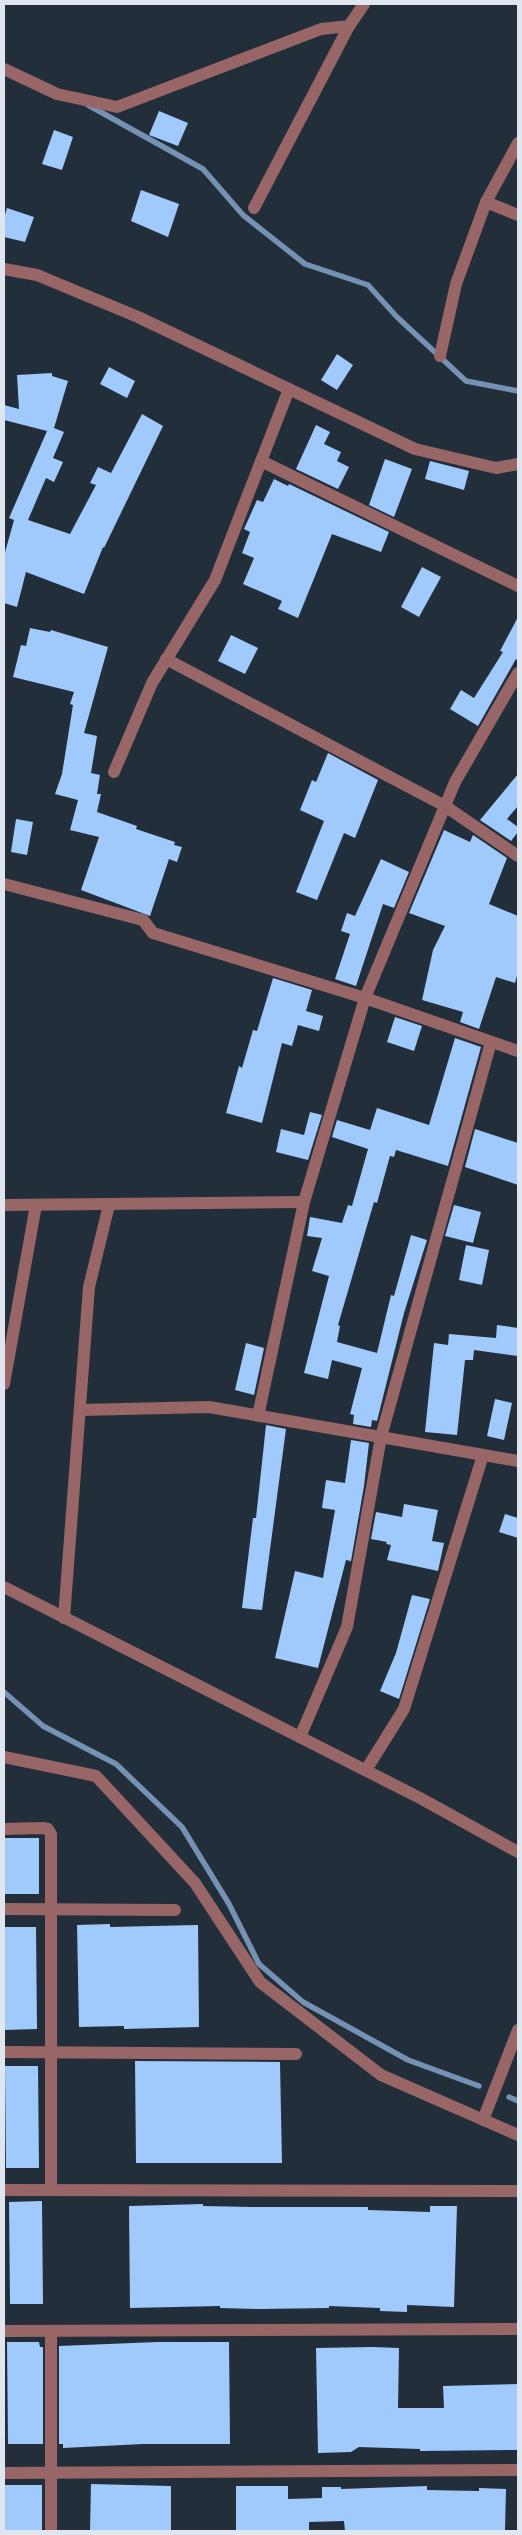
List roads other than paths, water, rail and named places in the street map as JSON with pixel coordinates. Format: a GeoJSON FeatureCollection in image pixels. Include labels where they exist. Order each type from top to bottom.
{"type":"FeatureCollection","features":[{"type":"Feature","properties":{"kind":"street"},"geometry":{"type":"LineString","coordinates":[[254,208],[349,26],[364,4]]}},
{"type":"Feature","properties":{"kind":"street"},"geometry":{"type":"LineString","coordinates":[[4,69],[57,94],[117,107],[321,29],[349,26]]}},
{"type":"Feature","properties":{"kind":"street"},"geometry":{"type":"LineString","coordinates":[[440,356],[456,284],[486,202],[518,143]]}},
{"type":"Feature","properties":{"kind":"street"},"geometry":{"type":"LineString","coordinates":[[486,202],[518,215]]}},
{"type":"Feature","properties":{"kind":"street"},"geometry":{"type":"LineString","coordinates":[[4,270],[37,275],[138,318],[415,449],[496,468],[518,464]]}},
{"type":"Feature","properties":{"kind":"street"},"geometry":{"type":"LineString","coordinates":[[114,772],[152,683],[215,580],[289,389]]}},
{"type":"Feature","properties":{"kind":"street"},"geometry":{"type":"LineString","coordinates":[[261,461],[518,586]]}},
{"type":"Feature","properties":{"kind":"street"},"geometry":{"type":"LineString","coordinates":[[166,659],[445,806],[518,856]]}},
{"type":"Feature","properties":{"kind":"street"},"geometry":{"type":"LineString","coordinates":[[258,1416],[304,1202],[365,998],[455,782],[518,673]]}},
{"type":"Feature","properties":{"kind":"street"},"geometry":{"type":"LineString","coordinates":[[4,884],[143,920],[153,933],[365,998],[518,1051]]}},
{"type":"Feature","properties":{"kind":"street"},"geometry":{"type":"LineString","coordinates":[[300,1737],[347,1627],[381,1437],[491,1042]]}},
{"type":"Feature","properties":{"kind":"street"},"geometry":{"type":"LineString","coordinates":[[4,1205],[109,1206],[304,1202]]}},
{"type":"Feature","properties":{"kind":"street"},"geometry":{"type":"LineString","coordinates":[[4,1384],[36,1205]]}},
{"type":"Feature","properties":{"kind":"street"},"geometry":{"type":"LineString","coordinates":[[64,1618],[89,1287],[109,1206]]}},
{"type":"Feature","properties":{"kind":"street"},"geometry":{"type":"LineString","coordinates":[[80,1410],[208,1407],[518,1462]]}},
{"type":"Feature","properties":{"kind":"street"},"geometry":{"type":"LineString","coordinates":[[366,1770],[404,1709],[483,1455]]}},
{"type":"Feature","properties":{"kind":"street"},"geometry":{"type":"LineString","coordinates":[[4,1588],[366,1770],[518,1852]]}},
{"type":"Feature","properties":{"kind":"street"},"geometry":{"type":"LineString","coordinates":[[4,1756],[96,1776],[195,1883],[260,1982],[381,2075],[518,2135]]}},
{"type":"Feature","properties":{"kind":"street"},"geometry":{"type":"LineString","coordinates":[[4,1829],[48,1829],[51,1834],[51,2190]]}},
{"type":"Feature","properties":{"kind":"street"},"geometry":{"type":"LineString","coordinates":[[4,1909],[174,1910]]}},
{"type":"Feature","properties":{"kind":"street"},"geometry":{"type":"LineString","coordinates":[[483,2120],[518,2030]]}},
{"type":"Feature","properties":{"kind":"street"},"geometry":{"type":"LineString","coordinates":[[4,2052],[296,2054]]}},
{"type":"Feature","properties":{"kind":"street"},"geometry":{"type":"LineString","coordinates":[[4,2190],[518,2191]]}},
{"type":"Feature","properties":{"kind":"street"},"geometry":{"type":"LineString","coordinates":[[4,2331],[518,2329]]}},
{"type":"Feature","properties":{"kind":"street"},"geometry":{"type":"LineString","coordinates":[[51,2331],[51,2531]]}},
{"type":"Feature","properties":{"kind":"street"},"geometry":{"type":"LineString","coordinates":[[4,2472],[518,2470]]}},
{"type":"Feature","properties":{"kind":"waterway"},"geometry":{"type":"LineString","coordinates":[[88,105],[203,169],[243,215],[305,264],[368,285],[397,317],[466,381],[518,391]]}},
{"type":"Feature","properties":{"kind":"waterway"},"geometry":{"type":"LineString","coordinates":[[4,1692],[43,1726],[116,1764],[182,1827],[229,1904],[259,1964],[303,2002],[408,2060],[479,2086]]}},
{"type":"Feature","properties":{"kind":"waterway"},"geometry":{"type":"LineString","coordinates":[[509,2097],[518,2101]]}}]}
